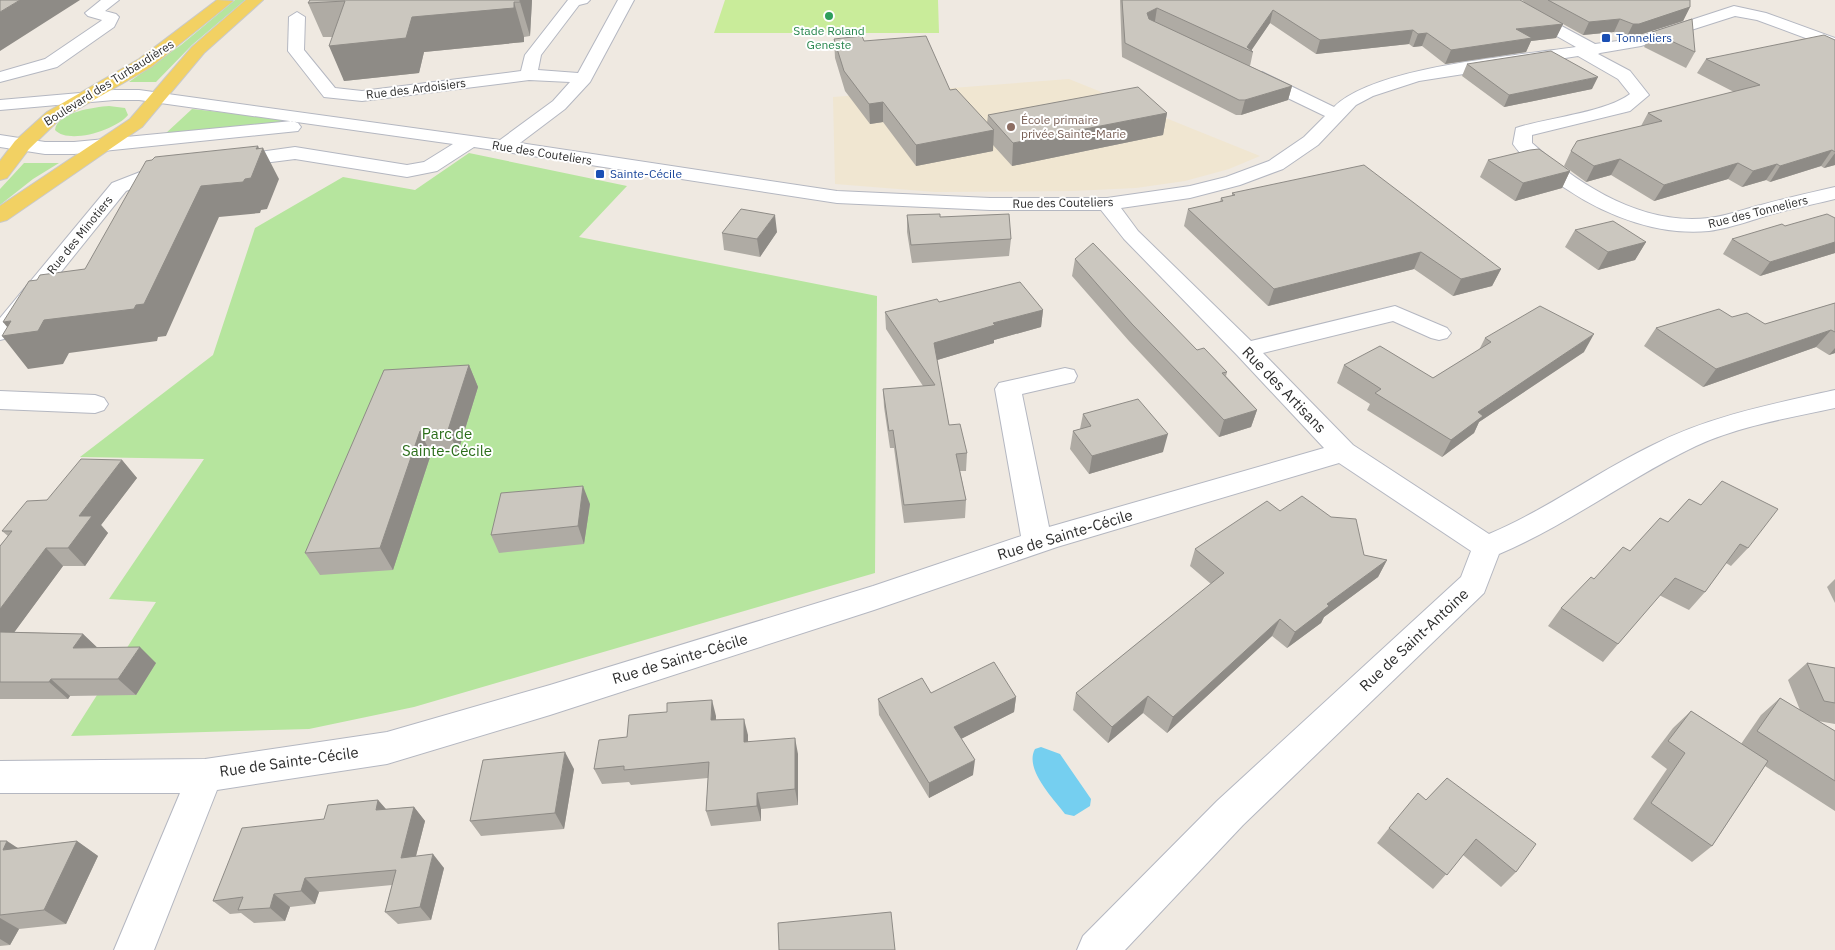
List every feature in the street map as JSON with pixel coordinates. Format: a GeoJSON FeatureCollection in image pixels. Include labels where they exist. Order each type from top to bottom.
{"type":"FeatureCollection","features":[{"type":"Feature","properties":{"kind":"main road","name":"Boulevard des Turbaudières"},"geometry":{"type":"LineString","coordinates":[[0,174],[22,145],[42,124],[82,97],[145,63],[226,0]]}},
{"type":"Feature","properties":{"kind":"main road","name":"Boulevard des Turbaudières"},"geometry":{"type":"LineString","coordinates":[[0,216],[136,123],[198,50],[255,0]]}},
{"type":"Feature","properties":{"kind":"street"},"geometry":{"type":"LineString","coordinates":[[0,77],[51,63],[108,24],[111,17],[93,13],[110,0]]}},
{"type":"Feature","properties":{"kind":"street"},"geometry":{"type":"LineString","coordinates":[[529,76],[533,55],[574,2],[582,0]]}},
{"type":"Feature","properties":{"kind":"street"},"geometry":{"type":"LineString","coordinates":[[504,147],[559,104],[584,78],[626,0]]}},
{"type":"Feature","properties":{"kind":"street"},"geometry":{"type":"LineString","coordinates":[[1510,0],[1523,11],[1588,51]]}},
{"type":"Feature","properties":{"kind":"street"},"geometry":{"type":"LineString","coordinates":[[1731,6],[1835,44]]}},
{"type":"Feature","properties":{"kind":"street","name":"Rue des Couteliers"},"geometry":{"type":"LineString","coordinates":[[0,105],[127,94],[470,141],[837,197],[990,204],[1107,204],[1190,192],[1233,181],[1276,165],[1311,141],[1350,101],[1367,92],[1416,76],[1635,43],[1731,6]]}},
{"type":"Feature","properties":{"kind":"street","name":"Rue des Ardoisiers"},"geometry":{"type":"LineString","coordinates":[[297,17],[296,51],[330,93],[362,96],[529,76],[584,78]]}},
{"type":"Feature","properties":{"kind":"street","name":"Rue des Tonneliers"},"geometry":{"type":"LineString","coordinates":[[1588,51],[1624,75],[1640,95],[1624,107],[1543,125],[1522,132],[1522,144],[1535,157],[1583,190],[1623,212],[1658,222],[1702,225],[1835,193]]}},
{"type":"Feature","properties":{"kind":"street"},"geometry":{"type":"LineString","coordinates":[[1245,71],[1336,115]]}},
{"type":"Feature","properties":{"kind":"street","name":"Rue des Couteliers"},"geometry":{"type":"LineString","coordinates":[[0,141],[59,148],[104,146],[344,124]]}},
{"type":"Feature","properties":{"kind":"street","name":"Rue des Minotiers"},"geometry":{"type":"LineString","coordinates":[[0,333],[119,188],[160,171],[295,153],[407,171],[430,167],[470,141]]}},
{"type":"Feature","properties":{"kind":"street","name":"Rue des Artisans"},"geometry":{"type":"LineString","coordinates":[[1107,204],[1131,235],[1246,350],[1343,452],[1456,529],[1487,546]]}},
{"type":"Feature","properties":{"kind":"street"},"geometry":{"type":"LineString","coordinates":[[1246,350],[1395,313],[1439,333]]}},
{"type":"Feature","properties":{"kind":"street"},"geometry":{"type":"LineString","coordinates":[[1037,542],[1008,389],[1065,376]]}},
{"type":"Feature","properties":{"kind":"street"},"geometry":{"type":"LineString","coordinates":[[1487,546],[1513,537],[1642,462],[1689,438],[1746,419],[1835,399]]}},
{"type":"Feature","properties":{"kind":"street"},"geometry":{"type":"LineString","coordinates":[[0,400],[95,404]]}},
{"type":"Feature","properties":{"kind":"street","name":"Rue de Sainte-Cécile"},"geometry":{"type":"LineString","coordinates":[[0,777],[167,777],[205,775],[387,748],[550,700],[874,598],[1037,542],[1343,452]]}},
{"type":"Feature","properties":{"kind":"street","name":"Rue de Saint-Antoine"},"geometry":{"type":"LineString","coordinates":[[1097,950],[1230,813],[1474,584],[1487,546]]}},
{"type":"Feature","properties":{"kind":"street"},"geometry":{"type":"LineString","coordinates":[[134,950],[205,775]]}},
{"type":"Feature","properties":{"kind":"shaded area","name":"École primaire privée Sainte-Marie"},"geometry":{"type":"Polygon","coordinates":[[[1069,79],[1260,156],[1229,169],[1185,181],[1136,188],[1073,191],[935,192],[835,184],[833,97],[1069,79]]]}},
{"type":"Feature","properties":{"kind":"green space"},"geometry":{"type":"Polygon","coordinates":[[[235,0],[245,0],[192,45],[156,82],[129,82],[181,45],[235,0]]]}},
{"type":"Feature","properties":{"kind":"green space","name":"Stade Roland Geneste"},"geometry":{"type":"Polygon","coordinates":[[[725,0],[938,0],[939,33],[714,33],[725,0]]]}},
{"type":"Feature","properties":{"kind":"green space"},"geometry":{"type":"Polygon","coordinates":[[[109,106],[125,108],[128,115],[114,126],[92,134],[71,136],[55,130],[57,124],[69,115],[86,109],[109,106]]]}},
{"type":"Feature","properties":{"kind":"green space"},"geometry":{"type":"Polygon","coordinates":[[[192,109],[284,119],[280,122],[165,134],[192,109]]]}},
{"type":"Feature","properties":{"kind":"green space","name":"Parc de Sainte-Cécile"},"geometry":{"type":"Polygon","coordinates":[[[469,153],[627,186],[579,237],[877,296],[875,573],[414,707],[309,729],[71,736],[156,602],[109,599],[204,459],[80,457],[213,355],[255,228],[343,177],[415,190],[469,153]]]}},
{"type":"Feature","properties":{"kind":"green space"},"geometry":{"type":"Polygon","coordinates":[[[24,163],[59,163],[33,179],[0,205],[0,189],[24,163]]]}},
{"type":"Feature","properties":{"kind":"water"},"geometry":{"type":"Polygon","coordinates":[[[1041,747],[1060,754],[1091,799],[1090,806],[1074,816],[1065,814],[1047,792],[1036,774],[1033,757],[1035,749],[1041,747]]]}},
{"type":"Feature","properties":{"kind":"building"},"geometry":{"type":"Polygon","coordinates":[[[0,0],[20,0],[0,12],[0,0]]]}},
{"type":"Feature","properties":{"kind":"building"},"geometry":{"type":"Polygon","coordinates":[[[310,0],[520,0],[520,2],[514,2],[514,8],[412,17],[406,38],[329,46],[345,1],[308,3],[310,0]]]}},
{"type":"Feature","properties":{"kind":"building"},"geometry":{"type":"Polygon","coordinates":[[[1122,0],[1520,0],[1563,24],[1516,29],[1532,38],[1451,50],[1427,33],[1418,34],[1413,30],[1320,40],[1273,10],[1247,47],[1253,52],[1157,8],[1147,13],[1149,19],[1292,86],[1245,100],[1239,100],[1125,43],[1122,0]]]}},
{"type":"Feature","properties":{"kind":"building"},"geometry":{"type":"Polygon","coordinates":[[[1548,0],[1690,0],[1690,7],[1639,24],[1633,24],[1620,19],[1589,22],[1548,0]]]}},
{"type":"Feature","properties":{"kind":"building"},"geometry":{"type":"Polygon","coordinates":[[[1692,19],[1695,52],[1652,32],[1692,19]]]}},
{"type":"Feature","properties":{"kind":"building"},"geometry":{"type":"Polygon","coordinates":[[[1824,35],[1835,40],[1835,152],[1832,150],[1780,166],[1777,164],[1753,171],[1738,163],[1664,185],[1620,159],[1594,166],[1571,151],[1577,141],[1662,121],[1648,113],[1760,85],[1706,59],[1824,35]]]}},
{"type":"Feature","properties":{"kind":"building"},"geometry":{"type":"Polygon","coordinates":[[[862,36],[864,41],[926,36],[950,90],[956,89],[994,130],[916,145],[883,102],[869,104],[844,71],[834,39],[862,36]]]}},
{"type":"Feature","properties":{"kind":"building"},"geometry":{"type":"Polygon","coordinates":[[[1551,51],[1598,77],[1509,95],[1467,64],[1551,51]]]}},
{"type":"Feature","properties":{"kind":"building"},"geometry":{"type":"Polygon","coordinates":[[[1138,87],[1167,113],[1013,143],[988,115],[1138,87]]]}},
{"type":"Feature","properties":{"kind":"building"},"geometry":{"type":"Polygon","coordinates":[[[258,146],[256,149],[263,148],[251,178],[245,179],[243,182],[201,186],[144,304],[136,305],[134,309],[44,320],[38,331],[2,336],[11,321],[3,322],[29,281],[37,280],[40,275],[85,269],[146,161],[152,160],[155,157],[258,146]]]}},
{"type":"Feature","properties":{"kind":"building"},"geometry":{"type":"Polygon","coordinates":[[[1539,149],[1570,171],[1523,183],[1488,160],[1530,150],[1539,149]]]}},
{"type":"Feature","properties":{"kind":"building"},"geometry":{"type":"Polygon","coordinates":[[[1364,165],[1501,269],[1461,279],[1421,252],[1274,289],[1188,209],[1223,201],[1221,198],[1235,195],[1232,193],[1364,165]]]}},
{"type":"Feature","properties":{"kind":"building"},"geometry":{"type":"Polygon","coordinates":[[[741,209],[775,215],[757,239],[722,233],[741,209]]]}},
{"type":"Feature","properties":{"kind":"building"},"geometry":{"type":"Polygon","coordinates":[[[940,214],[940,217],[1009,214],[1011,239],[911,245],[907,215],[940,214]]]}},
{"type":"Feature","properties":{"kind":"building"},"geometry":{"type":"Polygon","coordinates":[[[1827,214],[1835,218],[1835,242],[1770,262],[1732,239],[1782,224],[1785,226],[1827,214]]]}},
{"type":"Feature","properties":{"kind":"building"},"geometry":{"type":"Polygon","coordinates":[[[1613,221],[1646,242],[1608,252],[1575,230],[1613,221]]]}},
{"type":"Feature","properties":{"kind":"building"},"geometry":{"type":"Polygon","coordinates":[[[1093,243],[1197,350],[1204,348],[1227,372],[1222,373],[1257,410],[1224,420],[1132,324],[1075,259],[1093,243]]]}},
{"type":"Feature","properties":{"kind":"building"},"geometry":{"type":"Polygon","coordinates":[[[1020,282],[1043,310],[993,323],[995,325],[934,343],[949,425],[960,424],[967,453],[956,454],[966,500],[904,505],[893,430],[889,431],[883,389],[935,385],[885,312],[937,299],[939,302],[1020,282]]]}},
{"type":"Feature","properties":{"kind":"building"},"geometry":{"type":"Polygon","coordinates":[[[1835,303],[1835,332],[1831,330],[1716,369],[1656,328],[1719,309],[1732,317],[1747,313],[1765,324],[1835,303]]]}},
{"type":"Feature","properties":{"kind":"building"},"geometry":{"type":"Polygon","coordinates":[[[1540,306],[1594,334],[1478,412],[1483,416],[1451,440],[1375,393],[1381,389],[1344,365],[1380,346],[1433,378],[1491,342],[1485,338],[1540,306]]]}},
{"type":"Feature","properties":{"kind":"building"},"geometry":{"type":"Polygon","coordinates":[[[469,365],[448,430],[420,431],[380,548],[305,553],[384,370],[469,365]]]}},
{"type":"Feature","properties":{"kind":"building"},"geometry":{"type":"Polygon","coordinates":[[[1138,399],[1168,434],[1092,456],[1073,431],[1091,426],[1083,414],[1138,399]]]}},
{"type":"Feature","properties":{"kind":"building"},"geometry":{"type":"Polygon","coordinates":[[[81,459],[122,460],[79,516],[92,516],[68,548],[46,548],[0,609],[0,546],[12,531],[2,531],[27,501],[47,500],[81,459]]]}},
{"type":"Feature","properties":{"kind":"building"},"geometry":{"type":"Polygon","coordinates":[[[1722,481],[1778,509],[1748,548],[1740,544],[1705,592],[1675,578],[1618,644],[1561,608],[1591,577],[1594,579],[1623,547],[1630,551],[1660,518],[1668,522],[1689,499],[1701,505],[1722,481]]]}},
{"type":"Feature","properties":{"kind":"building"},"geometry":{"type":"Polygon","coordinates":[[[583,486],[578,526],[491,535],[501,493],[583,486]]]}},
{"type":"Feature","properties":{"kind":"building"},"geometry":{"type":"Polygon","coordinates":[[[1302,496],[1331,517],[1356,519],[1364,555],[1387,560],[1327,604],[1329,606],[1295,632],[1280,619],[1173,717],[1148,696],[1112,727],[1076,693],[1224,573],[1195,549],[1267,501],[1280,511],[1302,496]]]}},
{"type":"Feature","properties":{"kind":"building"},"geometry":{"type":"Polygon","coordinates":[[[0,632],[83,634],[73,648],[140,647],[118,679],[51,679],[49,682],[0,682],[0,632]]]}},
{"type":"Feature","properties":{"kind":"building"},"geometry":{"type":"Polygon","coordinates":[[[994,662],[1016,697],[954,727],[975,760],[929,783],[878,699],[922,678],[931,693],[994,662]]]}},
{"type":"Feature","properties":{"kind":"building"},"geometry":{"type":"Polygon","coordinates":[[[1807,663],[1835,668],[1835,703],[1824,701],[1807,663]]]}},
{"type":"Feature","properties":{"kind":"building"},"geometry":{"type":"Polygon","coordinates":[[[1780,698],[1835,731],[1835,781],[1757,731],[1780,698]]]}},
{"type":"Feature","properties":{"kind":"building"},"geometry":{"type":"Polygon","coordinates":[[[712,700],[711,720],[744,719],[744,742],[795,738],[795,789],[757,793],[757,806],[706,811],[709,762],[624,770],[624,766],[594,769],[599,740],[627,737],[629,715],[667,712],[667,703],[712,700]]]}},
{"type":"Feature","properties":{"kind":"building"},"geometry":{"type":"Polygon","coordinates":[[[1691,711],[1768,761],[1712,846],[1651,803],[1685,753],[1668,741],[1691,711]]]}},
{"type":"Feature","properties":{"kind":"building"},"geometry":{"type":"Polygon","coordinates":[[[565,752],[555,813],[470,821],[483,760],[565,752]]]}},
{"type":"Feature","properties":{"kind":"building"},"geometry":{"type":"Polygon","coordinates":[[[1447,778],[1536,844],[1516,872],[1476,839],[1447,875],[1389,828],[1418,793],[1426,800],[1447,778]]]}},
{"type":"Feature","properties":{"kind":"building"},"geometry":{"type":"Polygon","coordinates":[[[378,800],[376,810],[414,807],[401,858],[433,854],[420,907],[385,912],[396,870],[305,878],[301,891],[274,894],[270,908],[238,910],[243,897],[213,901],[242,828],[324,819],[328,805],[378,800]]]}},
{"type":"Feature","properties":{"kind":"building"},"geometry":{"type":"Polygon","coordinates":[[[0,841],[7,841],[3,850],[77,841],[44,910],[0,915],[0,841]]]}},
{"type":"Feature","properties":{"kind":"building"},"geometry":{"type":"Polygon","coordinates":[[[891,912],[895,950],[779,950],[778,923],[891,912]]]}},
{"type":"Feature","properties":{"kind":"place","name":"Stade Roland Geneste"},"geometry":{"type":"Point","coordinates":[829,16]}},
{"type":"Feature","properties":{"kind":"place","name":"Tonneliers"},"geometry":{"type":"Point","coordinates":[1606,38]}},
{"type":"Feature","properties":{"kind":"place","name":"École primaire privée Sainte-Marie"},"geometry":{"type":"Point","coordinates":[1011,127]}},
{"type":"Feature","properties":{"kind":"place","name":"Sainte-Cécile"},"geometry":{"type":"Point","coordinates":[600,174]}}]}
